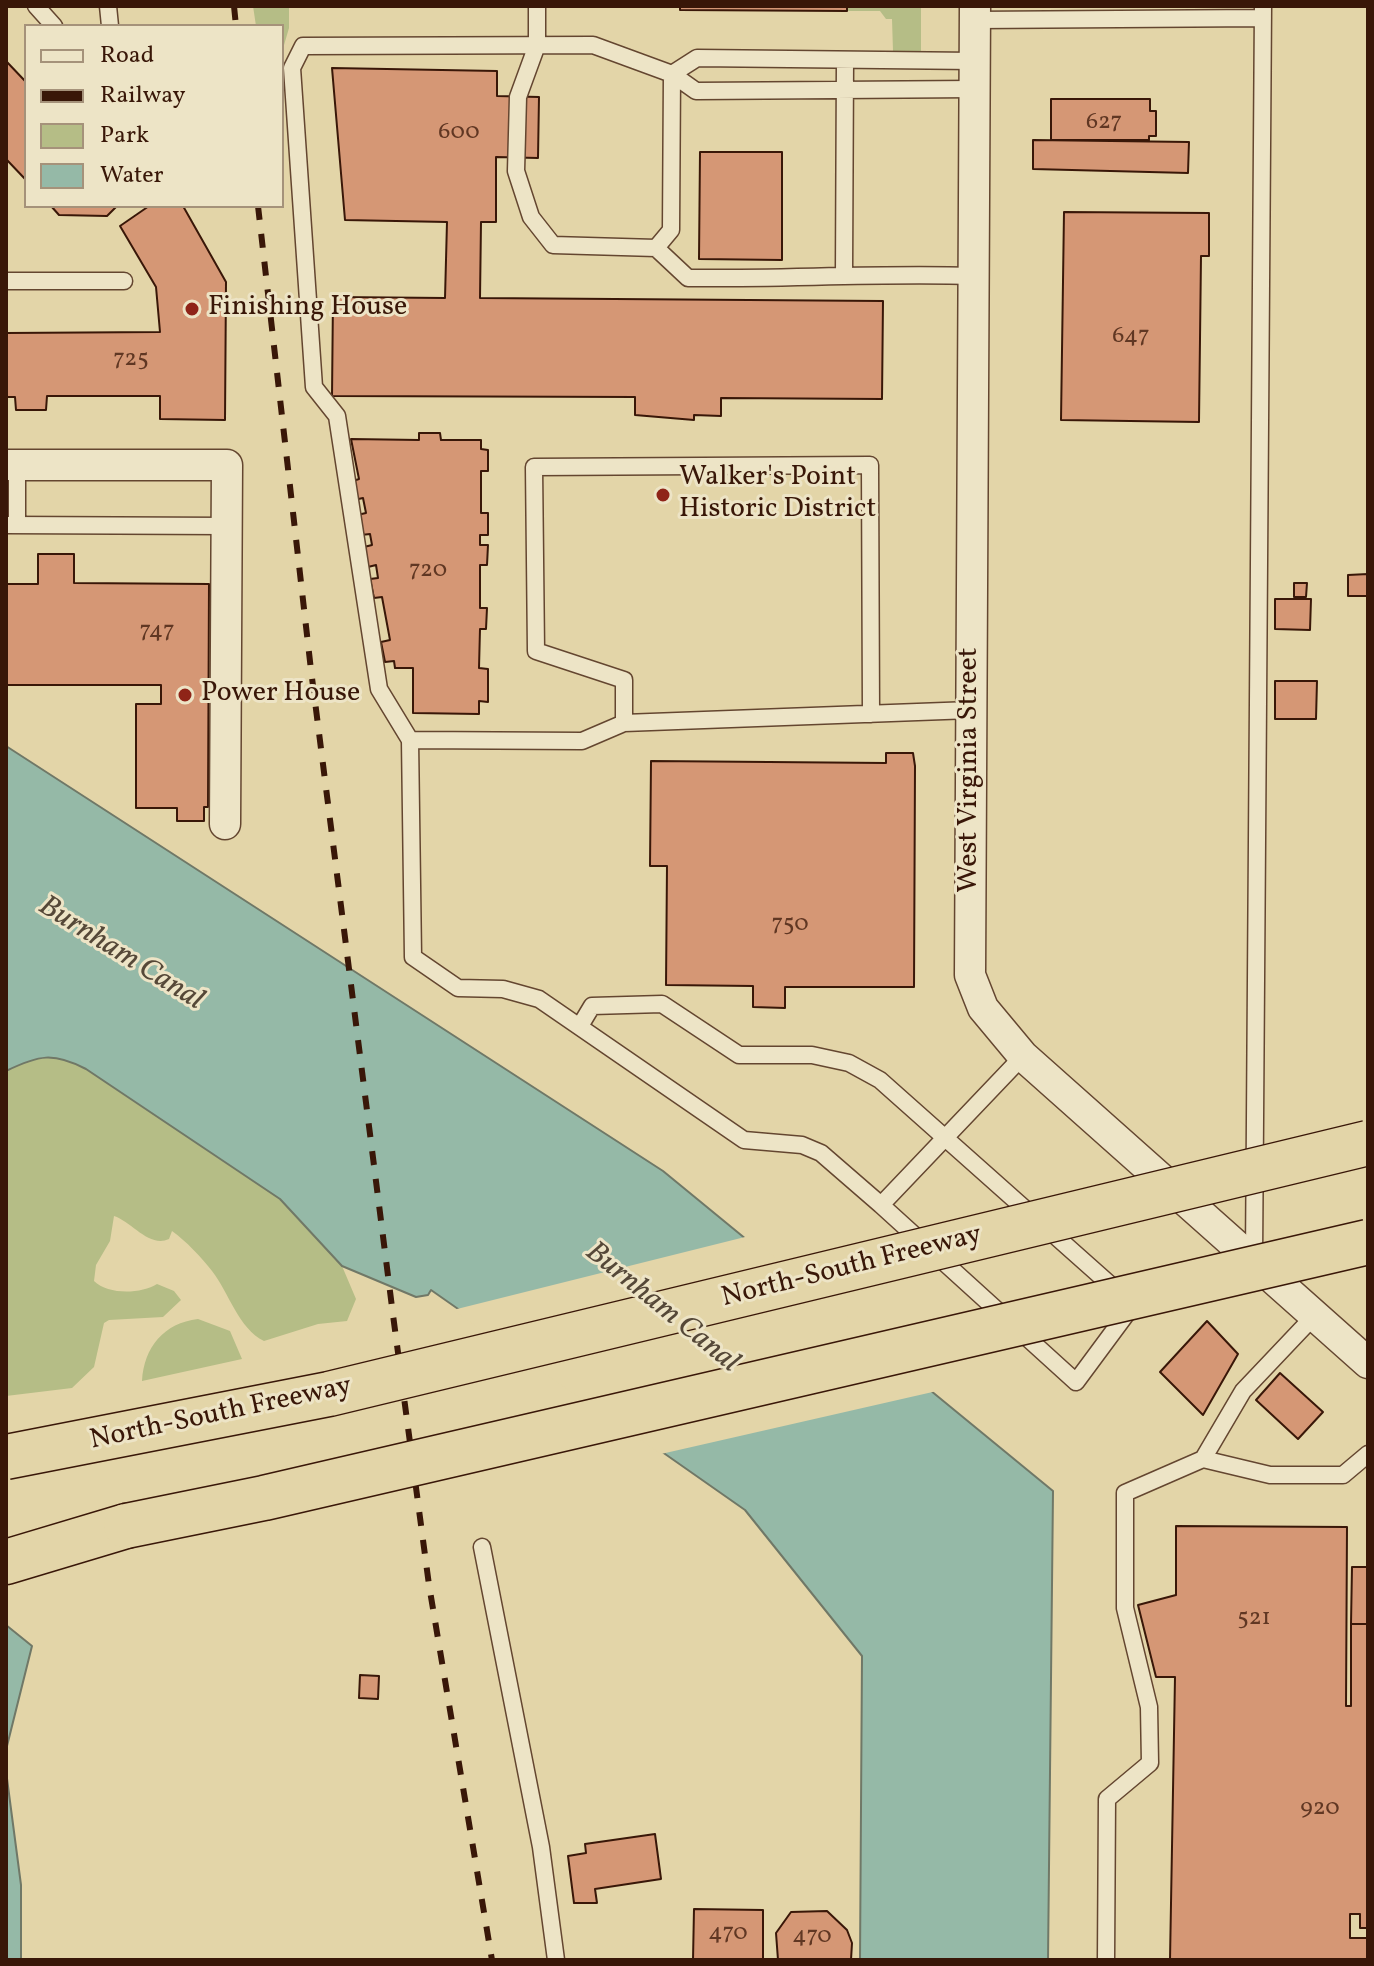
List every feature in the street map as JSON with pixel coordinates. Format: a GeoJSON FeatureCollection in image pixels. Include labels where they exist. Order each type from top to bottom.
{"type":"FeatureCollection","features":[{"type":"Feature","properties":{"kind":"highway","name":"North-South Freeway"},"geometry":{"type":"LineString","coordinates":[[6,1457],[329,1394],[1368,1143]]}},
{"type":"Feature","properties":{"kind":"highway"},"geometry":{"type":"LineString","coordinates":[[6,1545],[126,1526],[264,1498],[1368,1242]]}},
{"type":"Feature","properties":{"kind":"highway"},"geometry":{"type":"LineString","coordinates":[[6,1562],[126,1526]]}},
{"type":"Feature","properties":{"kind":"street","name":"West Virginia Street"},"geometry":{"type":"LineString","coordinates":[[975,13],[970,975],[983,1008],[1023,1056],[1254,1258],[1368,1363]]}},
{"type":"Feature","properties":{"kind":"street"},"geometry":{"type":"LineString","coordinates":[[12,465],[227,465],[225,824]]}},
{"type":"Feature","properties":{"kind":"lane"},"geometry":{"type":"LineString","coordinates":[[36,6],[52,24]]}},
{"type":"Feature","properties":{"kind":"lane"},"geometry":{"type":"LineString","coordinates":[[537,6],[537,45],[518,97],[516,171],[531,217],[553,245],[656,248],[688,278],[799,279],[844,274],[974,276]]}},
{"type":"Feature","properties":{"kind":"lane"},"geometry":{"type":"LineString","coordinates":[[975,13],[1263,12],[1254,1258]]}},
{"type":"Feature","properties":{"kind":"lane"},"geometry":{"type":"LineString","coordinates":[[580,1026],[592,1006],[662,1004],[739,1055],[812,1055],[849,1063],[880,1080],[1133,1305],[1076,1382],[821,1153],[802,1145],[744,1140],[539,999],[503,989],[458,988],[413,957],[410,740],[379,689],[337,416],[314,387],[292,68],[303,46],[593,45],[672,74],[696,91],[846,92],[975,75]]}},
{"type":"Feature","properties":{"kind":"lane"},"geometry":{"type":"LineString","coordinates":[[672,74],[697,58],[845,60],[975,75]]}},
{"type":"Feature","properties":{"kind":"lane"},"geometry":{"type":"LineString","coordinates":[[844,274],[845,60]]}},
{"type":"Feature","properties":{"kind":"lane"},"geometry":{"type":"LineString","coordinates":[[656,248],[671,230],[672,74]]}},
{"type":"Feature","properties":{"kind":"lane"},"geometry":{"type":"LineString","coordinates":[[6,281],[124,281]]}},
{"type":"Feature","properties":{"kind":"lane"},"geometry":{"type":"LineString","coordinates":[[12,465],[12,525],[227,526]]}},
{"type":"Feature","properties":{"kind":"lane"},"geometry":{"type":"LineString","coordinates":[[624,723],[624,680],[536,651],[534,467],[870,465],[871,714]]}},
{"type":"Feature","properties":{"kind":"lane"},"geometry":{"type":"LineString","coordinates":[[410,740],[582,741],[624,723],[971,710]]}},
{"type":"Feature","properties":{"kind":"lane"},"geometry":{"type":"LineString","coordinates":[[881,1205],[1023,1056]]}},
{"type":"Feature","properties":{"kind":"lane"},"geometry":{"type":"LineString","coordinates":[[1106,1960],[1107,1799],[1150,1763],[1149,1707],[1125,1608],[1125,1493],[1203,1459],[1243,1391],[1316,1314]]}},
{"type":"Feature","properties":{"kind":"lane"},"geometry":{"type":"LineString","coordinates":[[1203,1459],[1270,1475],[1343,1475],[1368,1454]]}},
{"type":"Feature","properties":{"kind":"lane"},"geometry":{"type":"LineString","coordinates":[[482,1547],[541,1847],[556,1960]]}},
{"type":"Feature","properties":{"kind":"green space"},"geometry":{"type":"Polygon","coordinates":[[[253,6],[289,6],[289,28],[284,45],[284,24],[256,24],[253,6]]]}},
{"type":"Feature","properties":{"kind":"green space"},"geometry":{"type":"Polygon","coordinates":[[[847,6],[921,6],[921,51],[893,51],[892,19],[886,19],[880,11],[847,11],[847,6]]]}},
{"type":"Feature","properties":{"kind":"green space"},"geometry":{"type":"Polygon","coordinates":[[[39,1056],[64,1058],[86,1069],[280,1199],[342,1266],[356,1299],[347,1321],[318,1324],[264,1341],[248,1328],[212,1271],[177,1235],[172,1231],[169,1239],[154,1240],[114,1216],[110,1241],[96,1265],[94,1281],[108,1289],[125,1292],[157,1284],[174,1291],[181,1300],[163,1317],[109,1320],[104,1323],[94,1367],[72,1388],[6,1396],[6,1071],[39,1056]]]}},
{"type":"Feature","properties":{"kind":"green space"},"geometry":{"type":"Polygon","coordinates":[[[198,1319],[230,1331],[242,1359],[142,1381],[147,1358],[158,1339],[175,1326],[198,1319]]]}},
{"type":"Feature","properties":{"kind":"water","name":"Burnham Canal"},"geometry":{"type":"Polygon","coordinates":[[[6,746],[663,1171],[1053,1491],[1048,1960],[860,1960],[862,1656],[745,1510],[431,1290],[428,1295],[416,1297],[342,1266],[280,1199],[86,1069],[64,1060],[46,1058],[6,1071],[6,746]]]}},
{"type":"Feature","properties":{"kind":"water"},"geometry":{"type":"Polygon","coordinates":[[[6,1625],[32,1646],[6,1750],[6,1625]]]}},
{"type":"Feature","properties":{"kind":"water"},"geometry":{"type":"Polygon","coordinates":[[[6,1771],[21,1885],[21,1960],[6,1960],[6,1771]]]}},
{"type":"Feature","properties":{"kind":"pier"},"geometry":{"type":"Polygon","coordinates":[[[749,1236],[937,1391],[661,1454],[453,1310],[749,1236]]]}},
{"type":"Feature","properties":{"kind":"building"},"geometry":{"type":"Polygon","coordinates":[[[680,6],[847,6],[847,11],[680,10],[680,6]]]}},
{"type":"Feature","properties":{"kind":"building"},"geometry":{"type":"Polygon","coordinates":[[[6,61],[24,80],[24,178],[6,159],[6,61]]]}},
{"type":"Feature","properties":{"kind":"building"},"geometry":{"type":"Polygon","coordinates":[[[332,68],[497,71],[497,96],[539,97],[538,158],[496,157],[496,222],[481,222],[480,298],[883,301],[882,399],[721,398],[721,416],[694,415],[694,420],[635,415],[635,397],[332,396],[333,297],[445,298],[447,222],[345,220],[332,68]]]}},
{"type":"Feature","properties":{"kind":"building"},"geometry":{"type":"Polygon","coordinates":[[[1051,99],[1150,99],[1150,111],[1156,111],[1156,136],[1149,136],[1149,140],[1051,140],[1051,99]]]}},
{"type":"Feature","properties":{"kind":"building"},"geometry":{"type":"Polygon","coordinates":[[[1033,140],[1189,142],[1188,173],[1033,169],[1033,140]]]}},
{"type":"Feature","properties":{"kind":"building"},"geometry":{"type":"Polygon","coordinates":[[[700,152],[782,152],[782,260],[699,259],[700,152]]]}},
{"type":"Feature","properties":{"kind":"building"},"geometry":{"type":"Polygon","coordinates":[[[53,208],[115,208],[107,216],[59,215],[53,208]]]}},
{"type":"Feature","properties":{"kind":"building","name":"Finishing House"},"geometry":{"type":"Polygon","coordinates":[[[146,208],[184,208],[226,282],[225,420],[160,419],[160,396],[47,396],[46,410],[16,410],[15,397],[6,397],[6,333],[160,332],[156,287],[120,226],[146,208]]]}},
{"type":"Feature","properties":{"kind":"building"},"geometry":{"type":"Polygon","coordinates":[[[1064,212],[1209,213],[1209,256],[1201,256],[1199,422],[1061,420],[1064,212]]]}},
{"type":"Feature","properties":{"kind":"building"},"geometry":{"type":"Polygon","coordinates":[[[419,433],[440,433],[441,440],[481,440],[481,449],[488,450],[488,471],[481,471],[481,513],[488,513],[488,535],[480,535],[480,545],[488,545],[487,565],[480,565],[480,608],[487,608],[486,629],[480,629],[479,668],[488,669],[488,702],[479,701],[479,714],[413,713],[413,668],[395,668],[394,661],[385,662],[381,642],[390,640],[382,597],[374,598],[370,579],[378,578],[376,565],[368,567],[364,547],[372,545],[370,534],[361,535],[357,515],[366,513],[363,498],[354,500],[350,482],[359,479],[351,439],[419,440],[419,433]]]}},
{"type":"Feature","properties":{"kind":"building","name":"Power House"},"geometry":{"type":"Polygon","coordinates":[[[38,554],[74,554],[74,583],[209,584],[208,807],[204,807],[204,821],[177,821],[177,808],[136,808],[136,704],[161,704],[161,685],[6,685],[6,584],[38,584],[38,554]]]}},
{"type":"Feature","properties":{"kind":"building"},"geometry":{"type":"Polygon","coordinates":[[[1368,574],[1368,596],[1348,596],[1348,575],[1368,574]]]}},
{"type":"Feature","properties":{"kind":"building"},"geometry":{"type":"Polygon","coordinates":[[[1294,583],[1307,583],[1306,597],[1294,597],[1294,583]]]}},
{"type":"Feature","properties":{"kind":"building"},"geometry":{"type":"Polygon","coordinates":[[[1275,599],[1311,599],[1310,630],[1275,629],[1275,599]]]}},
{"type":"Feature","properties":{"kind":"building"},"geometry":{"type":"Polygon","coordinates":[[[1275,681],[1317,681],[1316,719],[1275,719],[1275,681]]]}},
{"type":"Feature","properties":{"kind":"building"},"geometry":{"type":"Polygon","coordinates":[[[886,753],[913,753],[915,766],[914,987],[785,987],[785,1008],[753,1007],[753,986],[666,985],[667,866],[650,866],[651,761],[886,763],[886,753]]]}},
{"type":"Feature","properties":{"kind":"building"},"geometry":{"type":"Polygon","coordinates":[[[1207,1321],[1238,1354],[1203,1415],[1160,1372],[1207,1321]]]}},
{"type":"Feature","properties":{"kind":"building"},"geometry":{"type":"Polygon","coordinates":[[[1280,1373],[1323,1412],[1298,1439],[1256,1400],[1280,1373]]]}},
{"type":"Feature","properties":{"kind":"building"},"geometry":{"type":"Polygon","coordinates":[[[1176,1526],[1347,1527],[1346,1706],[1351,1706],[1351,1624],[1368,1624],[1368,1928],[1360,1928],[1360,1914],[1350,1914],[1350,1938],[1368,1938],[1368,1960],[1170,1960],[1175,1677],[1156,1677],[1138,1605],[1176,1595],[1176,1526]]]}},
{"type":"Feature","properties":{"kind":"building"},"geometry":{"type":"Polygon","coordinates":[[[1352,1567],[1368,1567],[1368,1624],[1351,1624],[1352,1567]]]}},
{"type":"Feature","properties":{"kind":"building"},"geometry":{"type":"Polygon","coordinates":[[[360,1675],[379,1676],[378,1699],[359,1698],[360,1675]]]}},
{"type":"Feature","properties":{"kind":"building"},"geometry":{"type":"Polygon","coordinates":[[[655,1834],[661,1879],[595,1889],[597,1903],[574,1903],[568,1856],[586,1853],[585,1844],[655,1834]]]}},
{"type":"Feature","properties":{"kind":"building"},"geometry":{"type":"Polygon","coordinates":[[[694,1909],[763,1910],[763,1960],[693,1960],[694,1909]]]}},
{"type":"Feature","properties":{"kind":"building"},"geometry":{"type":"Polygon","coordinates":[[[827,1911],[847,1930],[852,1943],[851,1960],[778,1960],[776,1933],[791,1912],[827,1911]]]}},
{"type":"Feature","properties":{"kind":"railway"},"geometry":{"type":"LineString","coordinates":[[234,6],[236,24]]}},
{"type":"Feature","properties":{"kind":"railway"},"geometry":{"type":"LineString","coordinates":[[258,208],[311,670],[429,1585],[492,1960]]}},
{"type":"Feature","properties":{"kind":"place","name":"Finishing House"},"geometry":{"type":"Point","coordinates":[192,309]}},
{"type":"Feature","properties":{"kind":"place","name":"Walker's Point Historic District"},"geometry":{"type":"Point","coordinates":[663,495]}},
{"type":"Feature","properties":{"kind":"place","name":"Power House"},"geometry":{"type":"Point","coordinates":[185,695]}}]}
